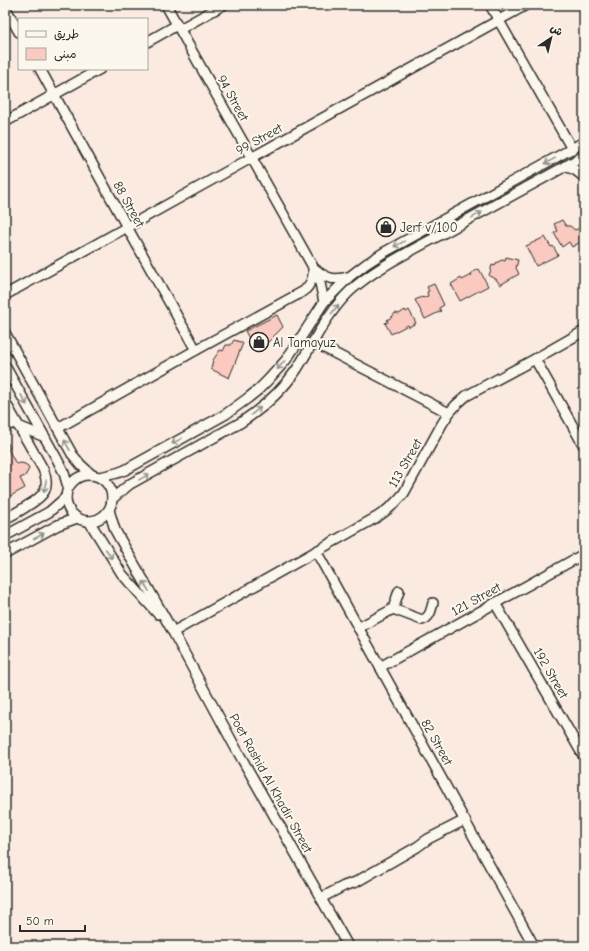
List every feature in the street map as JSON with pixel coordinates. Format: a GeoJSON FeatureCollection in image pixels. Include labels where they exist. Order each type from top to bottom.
{"type":"FeatureCollection","features":[{"type":"Feature","properties":{"kind":"street","name":"94 Street"},"geometry":{"type":"LineString","coordinates":[[166,5],[313,267],[320,283],[324,302]]}},
{"type":"Feature","properties":{"kind":"street"},"geometry":{"type":"LineString","coordinates":[[148,42],[223,5]]}},
{"type":"Feature","properties":{"kind":"street"},"geometry":{"type":"LineString","coordinates":[[490,5],[572,149]]}},
{"type":"Feature","properties":{"kind":"street","name":"99 Street"},"geometry":{"type":"LineString","coordinates":[[5,295],[526,5]]}},
{"type":"Feature","properties":{"kind":"street"},"geometry":{"type":"LineString","coordinates":[[5,7],[18,30]]}},
{"type":"Feature","properties":{"kind":"street","name":"88 Street"},"geometry":{"type":"LineString","coordinates":[[41,70],[196,350]]}},
{"type":"Feature","properties":{"kind":"street"},"geometry":{"type":"LineString","coordinates":[[5,122],[98,70]]}},
{"type":"Feature","properties":{"kind":"street"},"geometry":{"type":"LineString","coordinates":[[5,333],[76,460],[96,476],[107,483],[111,490],[112,499],[109,510],[105,515],[95,520],[89,521],[77,518],[72,514],[66,503],[68,487],[71,482],[86,475],[96,476],[117,473],[125,470],[226,414],[248,398],[268,380],[286,360],[324,302],[349,277],[366,264],[383,253],[584,142]]}},
{"type":"Feature","properties":{"kind":"street"},"geometry":{"type":"LineString","coordinates":[[112,499],[130,484],[254,414],[280,391],[297,368],[326,320],[350,292],[363,280],[413,250],[584,156]]}},
{"type":"Feature","properties":{"kind":"street"},"geometry":{"type":"LineString","coordinates":[[566,166],[575,170],[584,177]]}},
{"type":"Feature","properties":{"kind":"street","name":"94 Street"},"geometry":{"type":"LineString","coordinates":[[313,267],[330,279],[349,277]]}},
{"type":"Feature","properties":{"kind":"street"},"geometry":{"type":"LineString","coordinates":[[58,428],[304,291],[312,281],[313,267]]}},
{"type":"Feature","properties":{"kind":"street"},"geometry":{"type":"LineString","coordinates":[[304,291],[313,290],[322,292]]}},
{"type":"Feature","properties":{"kind":"street","name":"113 Street"},"geometry":{"type":"LineString","coordinates":[[173,632],[387,510],[404,493],[449,413],[456,405],[466,396],[478,389],[584,331]]}},
{"type":"Feature","properties":{"kind":"street"},"geometry":{"type":"LineString","coordinates":[[313,342],[449,413]]}},
{"type":"Feature","properties":{"kind":"street"},"geometry":{"type":"LineString","coordinates":[[535,359],[584,446]]}},
{"type":"Feature","properties":{"kind":"street"},"geometry":{"type":"LineString","coordinates":[[5,366],[61,466],[68,487]]}},
{"type":"Feature","properties":{"kind":"street"},"geometry":{"type":"LineString","coordinates":[[5,402],[46,476],[44,493],[38,499],[8,517]]}},
{"type":"Feature","properties":{"kind":"street"},"geometry":{"type":"LineString","coordinates":[[5,426],[17,424],[44,437]]}},
{"type":"Feature","properties":{"kind":"street"},"geometry":{"type":"LineString","coordinates":[[5,536],[53,509],[66,497]]}},
{"type":"Feature","properties":{"kind":"street","name":"Poet Rashid Al Khadir Street"},"geometry":{"type":"LineString","coordinates":[[109,510],[115,530],[173,632],[234,745],[348,946]]}},
{"type":"Feature","properties":{"kind":"street"},"geometry":{"type":"LineString","coordinates":[[8,517],[37,518]]}},
{"type":"Feature","properties":{"kind":"street"},"geometry":{"type":"LineString","coordinates":[[5,554],[58,525],[77,518]]}},
{"type":"Feature","properties":{"kind":"street","name":"Poet Rashid Al Khadir Street"},"geometry":{"type":"LineString","coordinates":[[89,521],[122,574],[173,632]]}},
{"type":"Feature","properties":{"kind":"street","name":"82 Street"},"geometry":{"type":"LineString","coordinates":[[316,551],[534,946]]}},
{"type":"Feature","properties":{"kind":"street","name":"121 Street"},"geometry":{"type":"LineString","coordinates":[[380,667],[584,554]]}},
{"type":"Feature","properties":{"kind":"street"},"geometry":{"type":"LineString","coordinates":[[358,628],[393,609],[399,590]]}},
{"type":"Feature","properties":{"kind":"street"},"geometry":{"type":"LineString","coordinates":[[393,609],[422,620],[428,617],[433,603]]}},
{"type":"Feature","properties":{"kind":"street","name":"192 Street"},"geometry":{"type":"LineString","coordinates":[[495,603],[583,752]]}},
{"type":"Feature","properties":{"kind":"street"},"geometry":{"type":"LineString","coordinates":[[323,901],[346,891],[356,882],[417,847],[428,839],[466,822]]}},
{"type":"Feature","properties":{"kind":"building"},"geometry":{"type":"Polygon","coordinates":[[[562,220],[566,226],[570,226],[575,230],[582,227],[584,233],[579,236],[582,241],[572,247],[569,242],[562,247],[554,233],[558,231],[554,224],[562,220]]]}},
{"type":"Feature","properties":{"kind":"building"},"geometry":{"type":"Polygon","coordinates":[[[545,237],[551,247],[553,246],[558,255],[536,266],[526,246],[545,237]]]}},
{"type":"Feature","properties":{"kind":"building"},"geometry":{"type":"Polygon","coordinates":[[[506,257],[518,260],[516,268],[519,274],[500,285],[496,279],[489,276],[492,265],[495,266],[496,263],[502,260],[505,261],[506,257]]]}},
{"type":"Feature","properties":{"kind":"building"},"geometry":{"type":"Polygon","coordinates":[[[479,269],[488,286],[460,301],[451,284],[461,278],[462,280],[472,275],[471,273],[479,269]]]}},
{"type":"Feature","properties":{"kind":"building"},"geometry":{"type":"Polygon","coordinates":[[[434,284],[444,305],[439,308],[441,311],[425,319],[415,300],[428,296],[427,292],[429,291],[427,287],[434,284]]]}},
{"type":"Feature","properties":{"kind":"building"},"geometry":{"type":"Polygon","coordinates":[[[405,310],[406,312],[409,310],[416,323],[409,327],[408,325],[391,334],[385,323],[388,322],[387,320],[395,313],[399,314],[405,310]]]}},
{"type":"Feature","properties":{"kind":"building","name":"Al Tamayuz"},"geometry":{"type":"Polygon","coordinates":[[[277,315],[283,327],[257,353],[245,331],[277,315]]]}},
{"type":"Feature","properties":{"kind":"building"},"geometry":{"type":"Polygon","coordinates":[[[234,340],[243,343],[229,378],[211,369],[213,360],[220,350],[223,351],[226,345],[231,345],[234,340]]]}},
{"type":"Feature","properties":{"kind":"building"},"geometry":{"type":"Polygon","coordinates":[[[5,438],[10,448],[8,449],[16,464],[25,464],[29,469],[25,476],[20,478],[25,488],[5,499],[5,438]]]}},
{"type":"Feature","properties":{"kind":"place","name":"Jerf v/100"},"geometry":{"type":"Point","coordinates":[386,227]}},
{"type":"Feature","properties":{"kind":"place","name":"Al Tamayuz"},"geometry":{"type":"Point","coordinates":[259,342]}}]}
